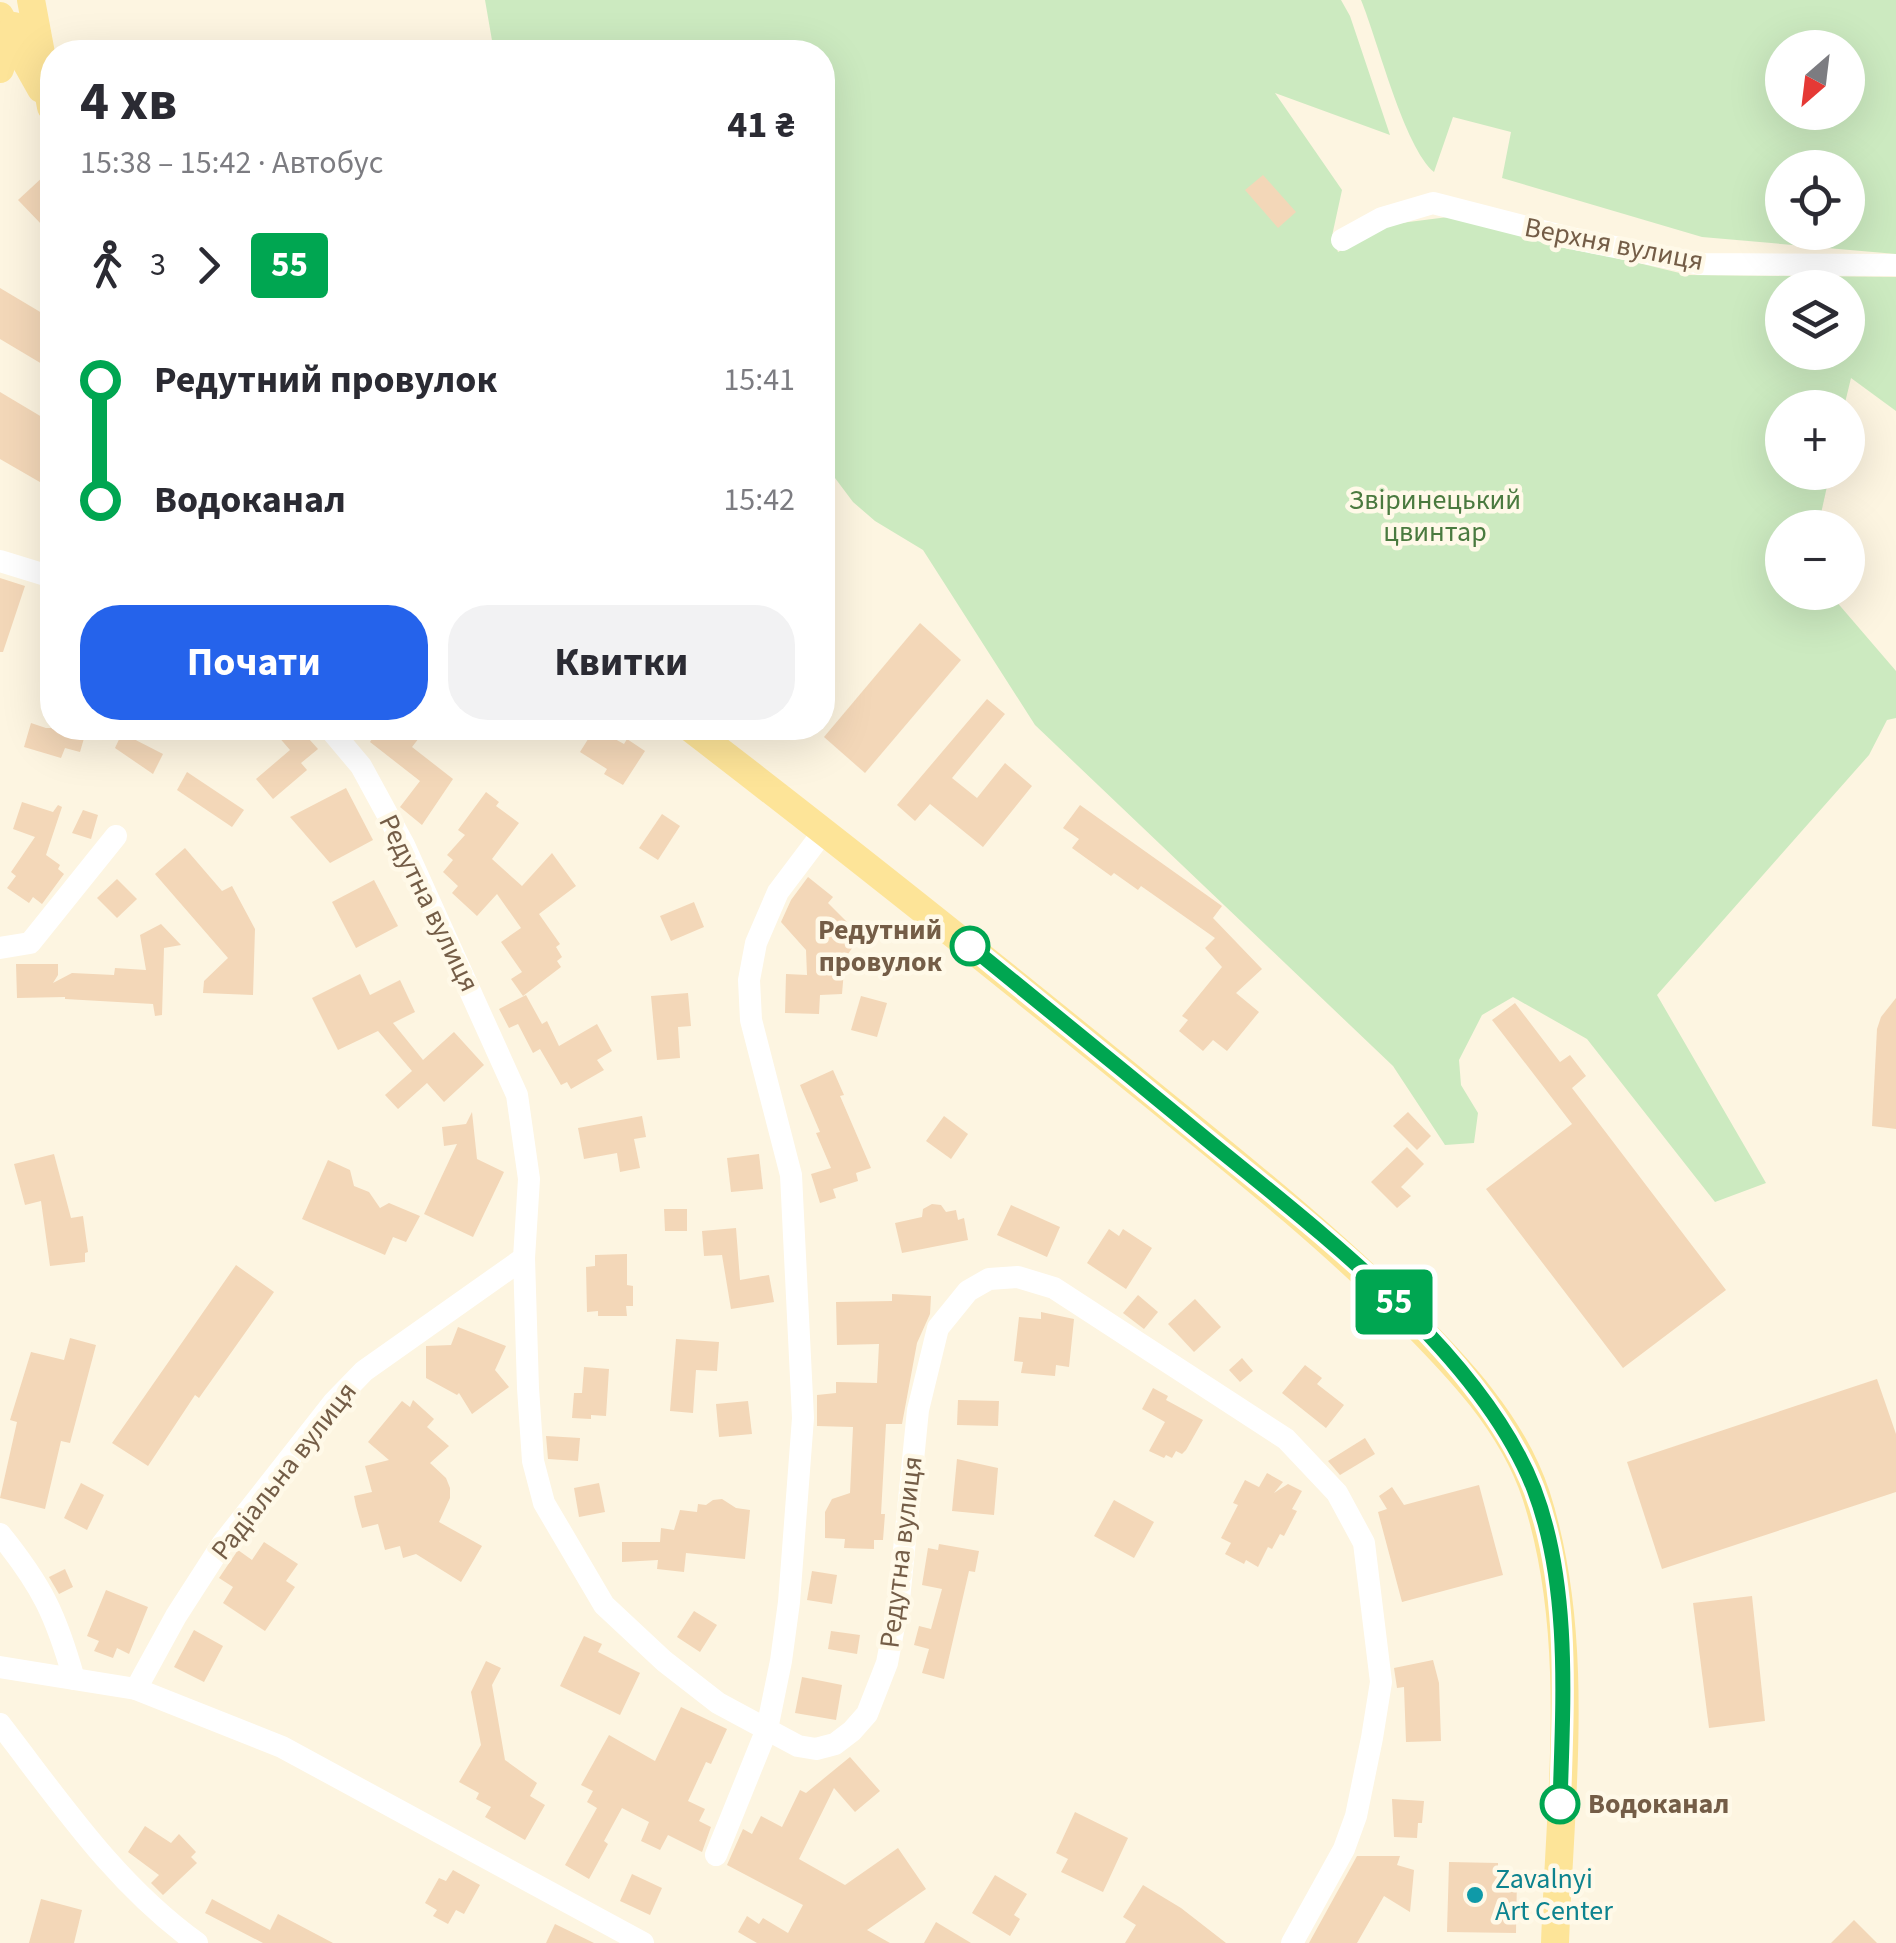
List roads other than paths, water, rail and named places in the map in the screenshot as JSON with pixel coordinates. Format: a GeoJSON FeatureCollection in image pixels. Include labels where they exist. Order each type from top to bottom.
{"type":"FeatureCollection","features":[{"type":"Feature","properties":{"kind":"main road"},"geometry":{"type":"LineString","coordinates":[[0,69],[6,26],[20,0]]}},
{"type":"Feature","properties":{"kind":"main road"},"geometry":{"type":"LineString","coordinates":[[32,0],[40,43]]}},
{"type":"Feature","properties":{"kind":"main road"},"geometry":{"type":"LineString","coordinates":[[6,26],[40,87]]}},
{"type":"Feature","properties":{"kind":"main road"},"geometry":{"type":"LineString","coordinates":[[706,740],[970,946],[1336,1246],[1454,1363],[1504,1429],[1534,1491],[1543,1520],[1560,1625],[1562,1750],[1555,1943]]}},
{"type":"Feature","properties":{"kind":"street","name":"Верхня вулиця"},"geometry":{"type":"LineString","coordinates":[[1342,240],[1382,218],[1433,203],[1570,238],[1700,264],[1896,265]]}},
{"type":"Feature","properties":{"kind":"street"},"geometry":{"type":"LineString","coordinates":[[0,562],[40,574]]}},
{"type":"Feature","properties":{"kind":"street","name":"Редутна вулиця"},"geometry":{"type":"LineString","coordinates":[[339,740],[361,766],[404,846],[518,1095],[529,1180],[524,1258],[533,1460],[544,1503],[604,1605],[718,1704],[798,1746],[835,1744],[867,1714],[887,1662],[899,1600],[918,1410],[938,1328],[968,1291],[988,1278],[1018,1277],[1054,1288],[1286,1439],[1336,1494],[1364,1543],[1381,1682],[1372,1738],[1356,1816],[1344,1850],[1292,1943]]}},
{"type":"Feature","properties":{"kind":"street"},"geometry":{"type":"LineString","coordinates":[[716,1855],[767,1729],[790,1602],[803,1418],[791,1175],[751,1020],[749,980],[756,943],[778,892],[824,831]]}},
{"type":"Feature","properties":{"kind":"street"},"geometry":{"type":"LineString","coordinates":[[0,948],[30,942],[116,836]]}},
{"type":"Feature","properties":{"kind":"street","name":"Радіальна вулиця"},"geometry":{"type":"LineString","coordinates":[[136,1690],[176,1616],[223,1543],[333,1403],[364,1370],[524,1258]]}},
{"type":"Feature","properties":{"kind":"street"},"geometry":{"type":"LineString","coordinates":[[0,1534],[29,1570],[57,1620],[74,1678]]}},
{"type":"Feature","properties":{"kind":"street"},"geometry":{"type":"LineString","coordinates":[[0,1666],[136,1690],[282,1748],[642,1943]]}},
{"type":"Feature","properties":{"kind":"street"},"geometry":{"type":"LineString","coordinates":[[0,1724],[119,1877],[158,1915],[197,1943]]}},
{"type":"Feature","properties":{"kind":"place","name":"Редутний провулок"},"geometry":{"type":"Point","coordinates":[970,946]}},
{"type":"Feature","properties":{"kind":"place","name":"Водоканал"},"geometry":{"type":"Point","coordinates":[1560,1804]}},
{"type":"Feature","properties":{"kind":"place","name":"Zavalnyi Art Center"},"geometry":{"type":"Point","coordinates":[1475,1895]}},
{"type":"Feature","properties":{"kind":"park label","name":"Звіринецький цвинтар"},"geometry":{"type":"Point","coordinates":[1435,516]}}]}
